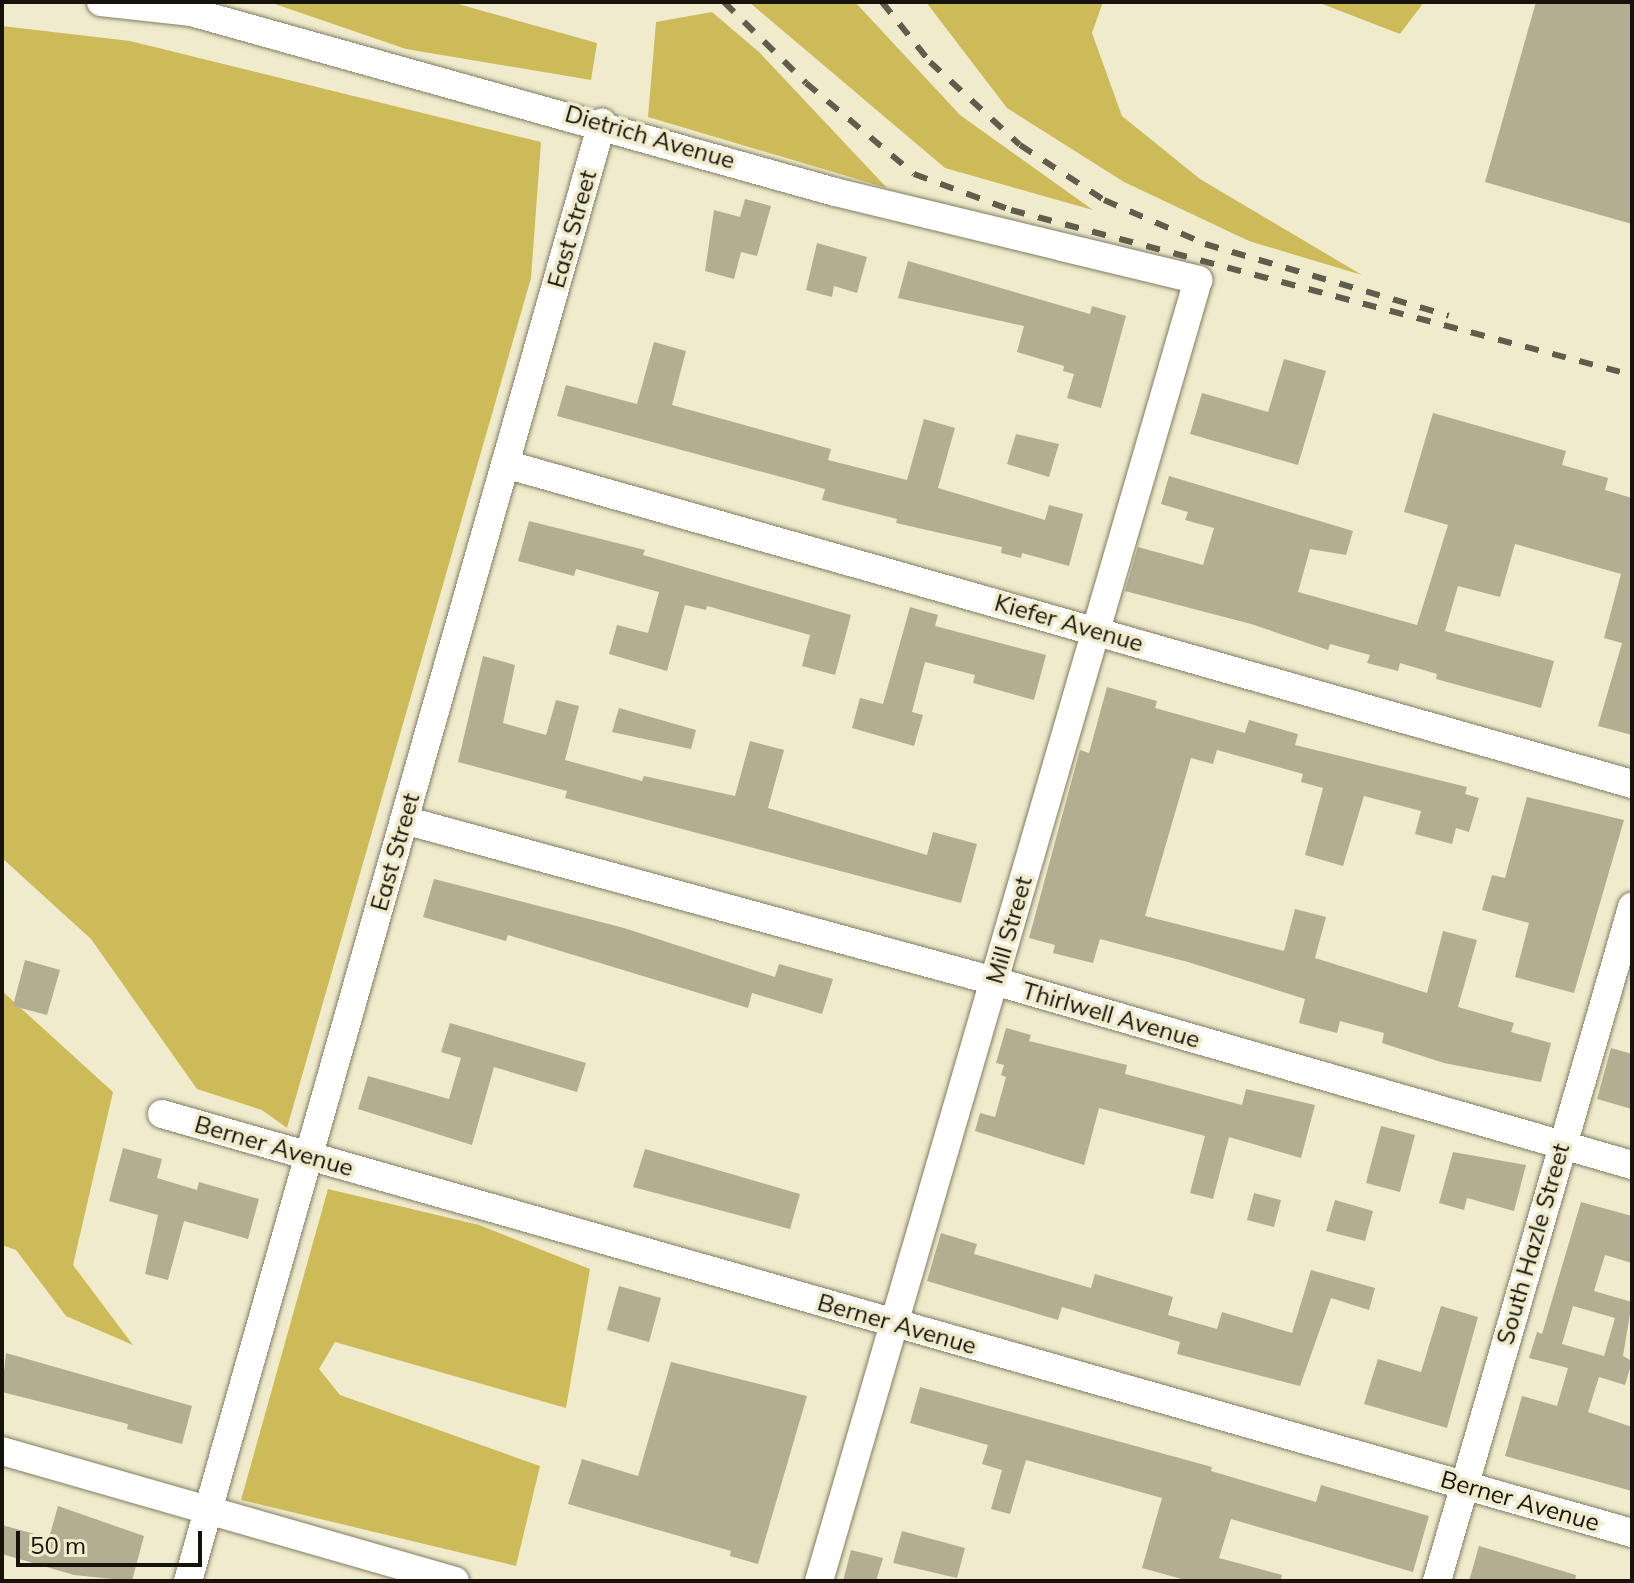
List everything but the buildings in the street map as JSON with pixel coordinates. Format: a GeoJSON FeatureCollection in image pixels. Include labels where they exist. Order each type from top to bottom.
{"type":"FeatureCollection","features":[{"type":"Feature","properties":{"kind":"street","name":"Dietrich Avenue"},"geometry":{"type":"LineString","coordinates":[[101,2],[191,12],[602,123],[835,192],[1198,280]]}},
{"type":"Feature","properties":{"kind":"street","name":"East Street"},"geometry":{"type":"LineString","coordinates":[[188,1581],[602,123]]}},
{"type":"Feature","properties":{"kind":"street","name":"Mill Street"},"geometry":{"type":"LineString","coordinates":[[819,1581],[1198,280]]}},
{"type":"Feature","properties":{"kind":"street","name":"Kiefer Avenue"},"geometry":{"type":"LineString","coordinates":[[505,464],[1632,784]]}},
{"type":"Feature","properties":{"kind":"street","name":"Thirlwell Avenue"},"geometry":{"type":"LineString","coordinates":[[404,820],[994,981],[1632,1165]]}},
{"type":"Feature","properties":{"kind":"street","name":"South Hazle Street"},"geometry":{"type":"LineString","coordinates":[[1437,1581],[1632,907]]}},
{"type":"Feature","properties":{"kind":"street","name":"Berner Avenue"},"geometry":{"type":"LineString","coordinates":[[162,1114],[1632,1533]]}},
{"type":"Feature","properties":{"kind":"street"},"geometry":{"type":"LineString","coordinates":[[2,1451],[455,1581]]}},
{"type":"Feature","properties":{"kind":"shaded area"},"geometry":{"type":"Polygon","coordinates":[[[269,2],[451,2],[597,43],[591,80],[406,49],[269,2]]]}},
{"type":"Feature","properties":{"kind":"shaded area"},"geometry":{"type":"Polygon","coordinates":[[[749,2],[855,2],[960,115],[1093,210],[945,168],[749,2]]]}},
{"type":"Feature","properties":{"kind":"shaded area"},"geometry":{"type":"Polygon","coordinates":[[[926,2],[1103,2],[1092,33],[1122,116],[1200,179],[1362,275],[1249,241],[1124,182],[1007,108],[926,2]]]}},
{"type":"Feature","properties":{"kind":"shaded area"},"geometry":{"type":"Polygon","coordinates":[[[1317,2],[1424,2],[1400,34],[1317,2]]]}},
{"type":"Feature","properties":{"kind":"shaded area"},"geometry":{"type":"Polygon","coordinates":[[[712,12],[759,52],[887,188],[648,117],[656,22],[712,12]]]}},
{"type":"Feature","properties":{"kind":"shaded area"},"geometry":{"type":"Polygon","coordinates":[[[2,26],[130,41],[541,142],[531,278],[287,1128],[262,1110],[197,1089],[91,939],[2,858],[2,26]]]}},
{"type":"Feature","properties":{"kind":"shaded area"},"geometry":{"type":"Polygon","coordinates":[[[2,991],[113,1092],[73,1265],[133,1345],[66,1316],[16,1250],[2,1245],[2,991]]]}},
{"type":"Feature","properties":{"kind":"shaded area"},"geometry":{"type":"Polygon","coordinates":[[[328,1189],[479,1225],[590,1269],[566,1408],[335,1342],[319,1369],[340,1395],[540,1466],[516,1566],[241,1500],[328,1189]]]}},
{"type":"Feature","properties":{"kind":"railway"},"geometry":{"type":"LineString","coordinates":[[724,2],[806,83],[914,174],[1011,210],[1632,375]]}},
{"type":"Feature","properties":{"kind":"railway"},"geometry":{"type":"LineString","coordinates":[[882,2],[930,62],[1020,145],[1104,200],[1205,244],[1449,316]]}}]}
